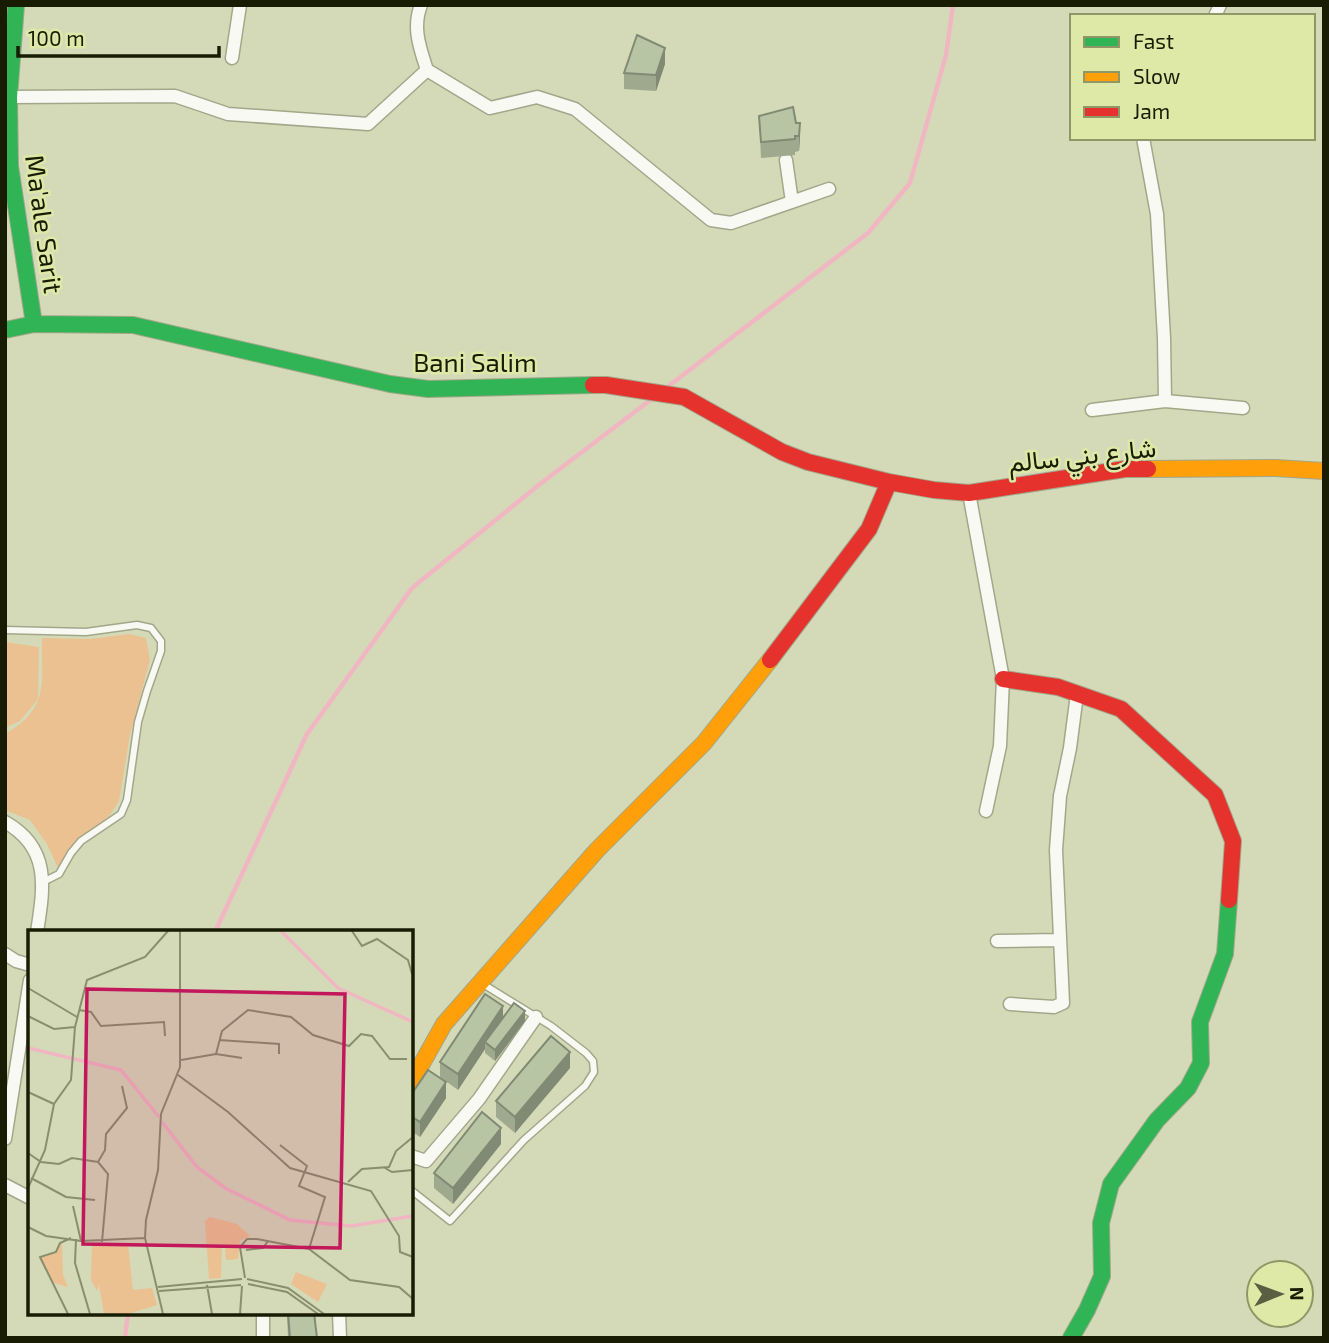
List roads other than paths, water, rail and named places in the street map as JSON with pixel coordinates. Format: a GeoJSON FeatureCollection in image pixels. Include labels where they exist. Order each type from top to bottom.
{"type":"FeatureCollection","features":[{"type":"Feature","properties":{"kind":"street","name":"Ma'ale Sarit"},"geometry":{"type":"LineString","coordinates":[[16,5],[8,78],[10,166],[34,324]]}},
{"type":"Feature","properties":{"kind":"street"},"geometry":{"type":"LineString","coordinates":[[232,58],[240,5]]}},
{"type":"Feature","properties":{"kind":"street"},"geometry":{"type":"LineString","coordinates":[[421,5],[417,14],[416,38],[427,70],[490,108],[537,97],[575,109],[711,220],[731,223],[829,189]]}},
{"type":"Feature","properties":{"kind":"street"},"geometry":{"type":"LineString","coordinates":[[9,97],[175,96],[228,114],[368,124],[427,70]]}},
{"type":"Feature","properties":{"kind":"street"},"geometry":{"type":"LineString","coordinates":[[1143,140],[1157,214],[1165,401]]}},
{"type":"Feature","properties":{"kind":"street"},"geometry":{"type":"LineString","coordinates":[[786,160],[792,202]]}},
{"type":"Feature","properties":{"kind":"street","name":"Bani Salim"},"geometry":{"type":"LineString","coordinates":[[5,330],[34,324],[133,325],[390,384],[428,388],[606,384],[684,397],[782,452],[808,462],[889,482]]}},
{"type":"Feature","properties":{"kind":"street"},"geometry":{"type":"LineString","coordinates":[[1092,410],[1165,401],[1243,408]]}},
{"type":"Feature","properties":{"kind":"street","name":"شارع بني سالم"},"geometry":{"type":"LineString","coordinates":[[889,482],[969,493],[1125,469],[1276,468],[1324,471]]}},
{"type":"Feature","properties":{"kind":"street"},"geometry":{"type":"LineString","coordinates":[[413,1079],[444,1024],[597,850],[704,743],[800,623],[869,529],[889,482]]}},
{"type":"Feature","properties":{"kind":"street"},"geometry":{"type":"LineString","coordinates":[[969,493],[1003,679],[1000,746],[986,811]]}},
{"type":"Feature","properties":{"kind":"street"},"geometry":{"type":"LineString","coordinates":[[1003,679],[1058,687],[1121,709],[1215,795],[1233,841],[1226,954],[1200,1022],[1201,1063],[1188,1088],[1157,1120],[1111,1184],[1101,1223],[1102,1276],[1071,1338]]}},
{"type":"Feature","properties":{"kind":"street"},"geometry":{"type":"LineString","coordinates":[[1010,1004],[1054,1007],[1063,1003],[1058,940],[1057,836],[1060,796],[1077,694]]}},
{"type":"Feature","properties":{"kind":"street"},"geometry":{"type":"LineString","coordinates":[[5,822],[32,845],[42,867],[43,882],[37,930]]}},
{"type":"Feature","properties":{"kind":"street"},"geometry":{"type":"LineString","coordinates":[[997,941],[1058,940]]}},
{"type":"Feature","properties":{"kind":"street"},"geometry":{"type":"LineString","coordinates":[[5,954],[28,964]]}},
{"type":"Feature","properties":{"kind":"street"},"geometry":{"type":"LineString","coordinates":[[5,1139],[28,993]]}},
{"type":"Feature","properties":{"kind":"street"},"geometry":{"type":"LineString","coordinates":[[413,1157],[426,1161],[479,1099],[536,1017]]}},
{"type":"Feature","properties":{"kind":"street"},"geometry":{"type":"LineString","coordinates":[[5,1185],[28,1197]]}},
{"type":"Feature","properties":{"kind":"street"},"geometry":{"type":"LineString","coordinates":[[263,1315],[263,1338]]}},
{"type":"Feature","properties":{"kind":"street"},"geometry":{"type":"LineString","coordinates":[[340,1315],[340,1338]]}},
{"type":"Feature","properties":{"kind":"lane"},"geometry":{"type":"LineString","coordinates":[[5,630],[86,632],[137,625],[150,628],[161,642],[161,651],[138,722],[127,800],[121,814],[81,841],[59,874],[43,882]]}},
{"type":"Feature","properties":{"kind":"lane"},"geometry":{"type":"LineString","coordinates":[[413,1192],[450,1221],[524,1140],[585,1086],[594,1072],[593,1061],[577,1046],[481,983]]}},
{"type":"Feature","properties":{"kind":"waterway"},"geometry":{"type":"LineString","coordinates":[[666,388],[868,233],[910,183],[946,55],[953,5]]}},
{"type":"Feature","properties":{"kind":"waterway"},"geometry":{"type":"LineString","coordinates":[[216,930],[307,734],[412,588],[540,484],[653,398]]}},
{"type":"Feature","properties":{"kind":"waterway"},"geometry":{"type":"LineString","coordinates":[[125,1338],[128,1315]]}}]}
